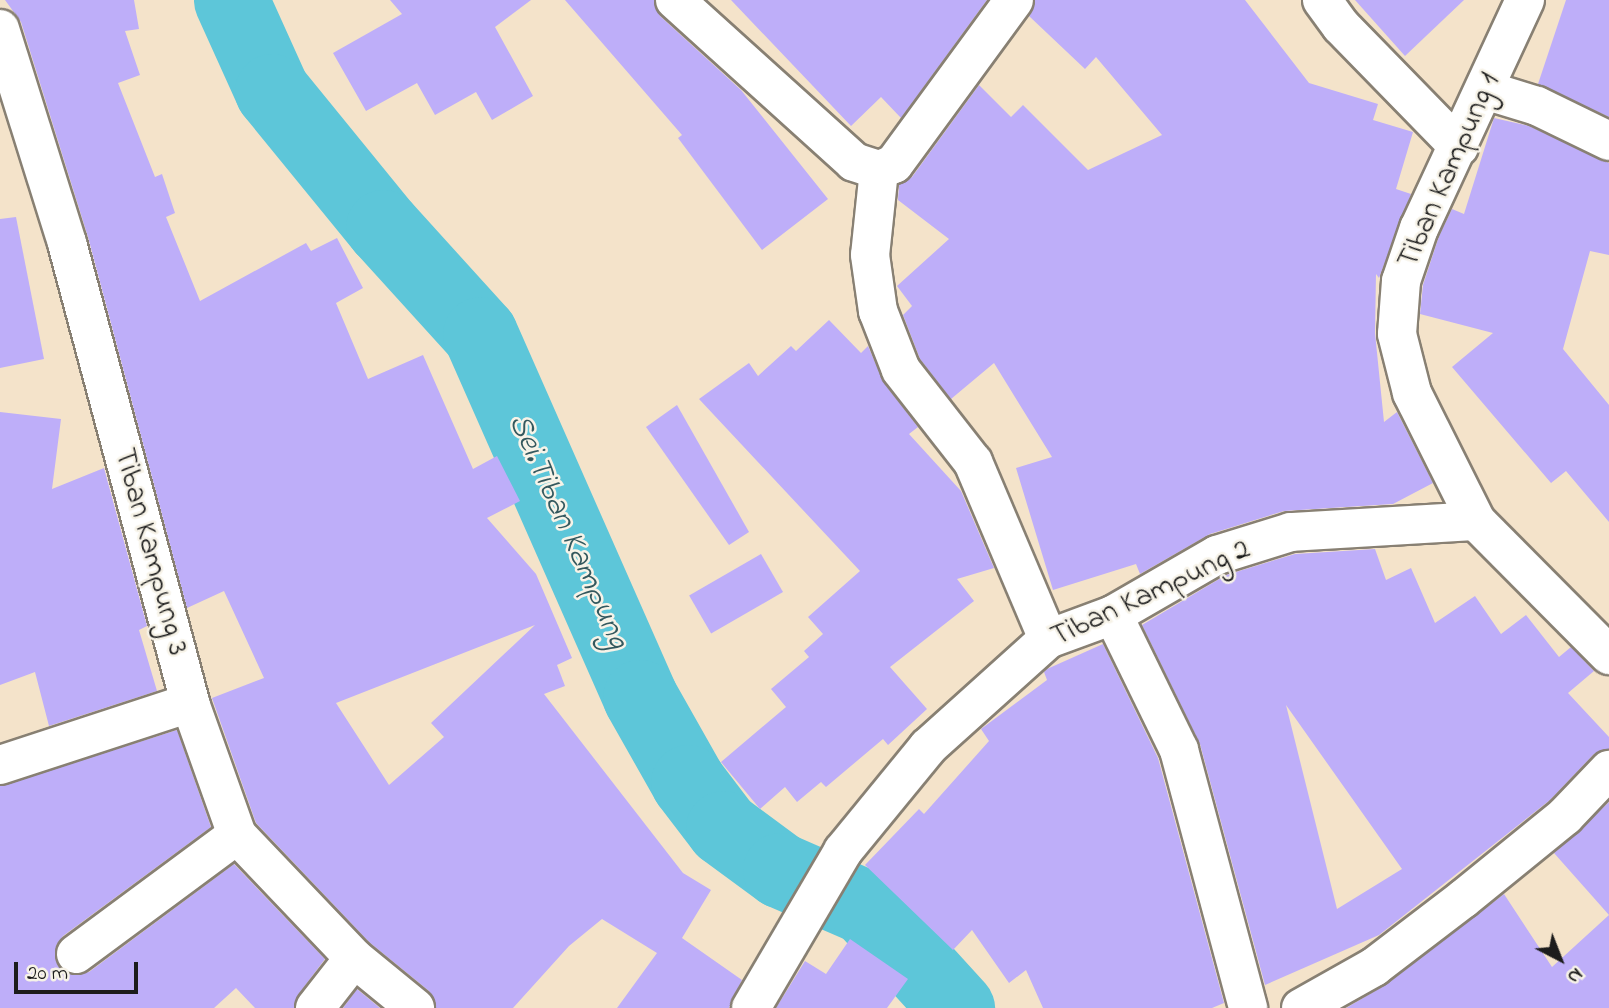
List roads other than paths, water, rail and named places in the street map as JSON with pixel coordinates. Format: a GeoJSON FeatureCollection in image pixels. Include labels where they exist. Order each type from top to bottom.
{"type":"FeatureCollection","features":[{"type":"Feature","properties":{"kind":"street"},"geometry":{"type":"LineString","coordinates":[[675,0],[854,162],[879,170],[894,164],[1013,0]]}},
{"type":"Feature","properties":{"kind":"street"},"geometry":{"type":"LineString","coordinates":[[1322,0],[1341,26],[1459,147]]}},
{"type":"Feature","properties":{"kind":"street","name":"Tiban Kampung 1"},"geometry":{"type":"LineString","coordinates":[[1525,0],[1459,147],[1419,228],[1402,281],[1397,334],[1412,393],[1476,521],[1609,654]]}},
{"type":"Feature","properties":{"kind":"street","name":"Tiban Kampung 3"},"geometry":{"type":"LineString","coordinates":[[0,29],[67,243],[190,703],[237,835],[354,958],[415,1008]]}},
{"type":"Feature","properties":{"kind":"street"},"geometry":{"type":"LineString","coordinates":[[1485,90],[1537,106],[1609,141]]}},
{"type":"Feature","properties":{"kind":"street"},"geometry":{"type":"LineString","coordinates":[[879,170],[870,255],[878,311],[901,370],[973,462],[1048,639]]}},
{"type":"Feature","properties":{"kind":"street","name":"Tiban Kampung 2"},"geometry":{"type":"LineString","coordinates":[[751,1008],[843,852],[928,747],[1048,639],[1114,615],[1217,555],[1291,532],[1476,521]]}},
{"type":"Feature","properties":{"kind":"street"},"geometry":{"type":"LineString","coordinates":[[1114,615],[1179,751],[1248,1008]]}},
{"type":"Feature","properties":{"kind":"street"},"geometry":{"type":"LineString","coordinates":[[0,765],[190,703]]}},
{"type":"Feature","properties":{"kind":"street"},"geometry":{"type":"LineString","coordinates":[[1301,1008],[1374,967],[1463,899],[1565,816],[1609,770]]}},
{"type":"Feature","properties":{"kind":"street"},"geometry":{"type":"LineString","coordinates":[[76,954],[237,835]]}},
{"type":"Feature","properties":{"kind":"street"},"geometry":{"type":"LineString","coordinates":[[315,1008],[354,958]]}},
{"type":"Feature","properties":{"kind":"waterway","name":"Sei.Tiban Kampung"},"geometry":{"type":"LineString","coordinates":[[231,0],[272,91],[383,227],[480,334],[640,697],[688,782],[723,828],[780,870],[865,907],[957,1008]]}}]}
